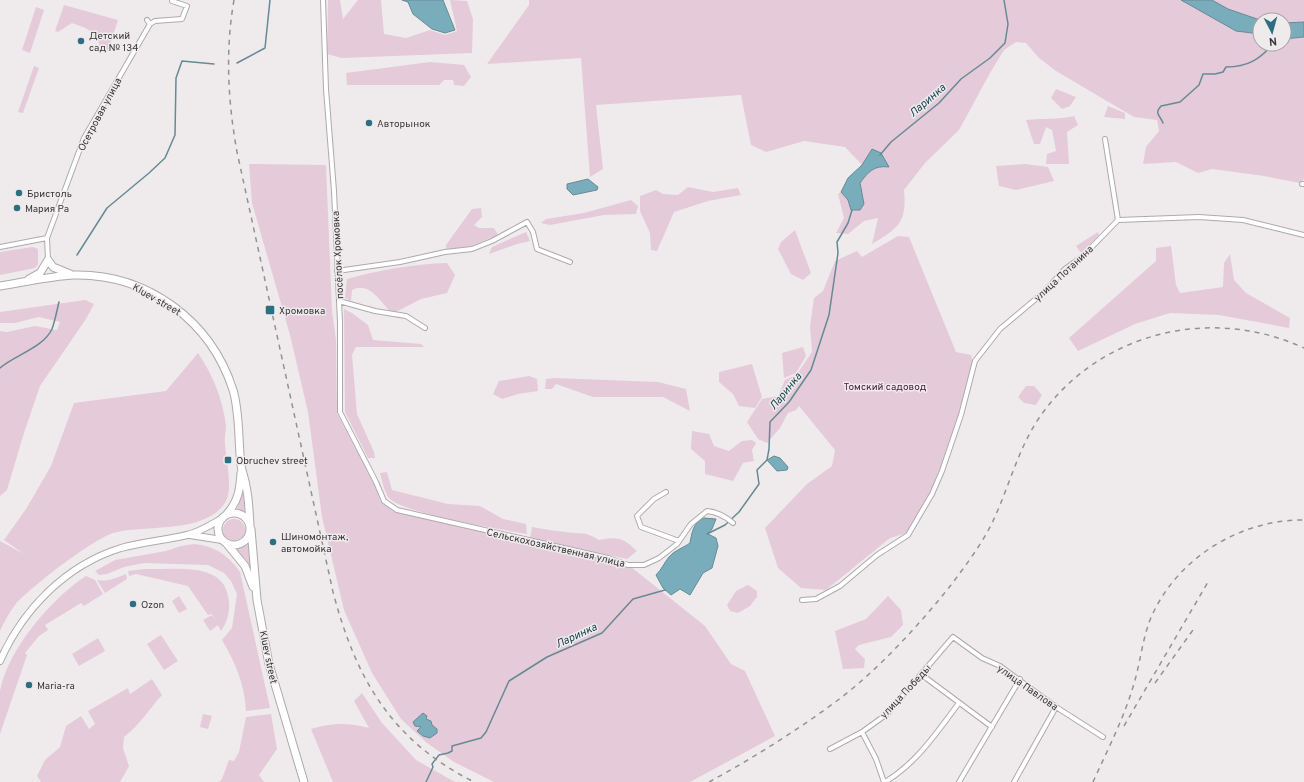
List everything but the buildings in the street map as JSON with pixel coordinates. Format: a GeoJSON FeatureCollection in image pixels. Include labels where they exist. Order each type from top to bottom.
{"type":"FeatureCollection","features":[{"type":"Feature","properties":{"kind":"main road"},"geometry":{"type":"LineString","coordinates":[[26,282],[40,273],[48,260],[52,267],[74,275]]}},
{"type":"Feature","properties":{"kind":"main road","name":"Kluev street"},"geometry":{"type":"LineString","coordinates":[[0,286],[74,275],[109,278],[131,284],[170,304],[196,324],[217,354],[233,391],[251,527],[257,600],[275,687],[304,782]]}},
{"type":"Feature","properties":{"kind":"main road"},"geometry":{"type":"LineString","coordinates":[[242,467],[238,498],[233,507],[223,518],[218,529],[225,542],[245,566],[257,600]]}},
{"type":"Feature","properties":{"kind":"main road"},"geometry":{"type":"LineString","coordinates":[[223,518],[230,514],[239,514],[246,518],[251,527],[249,537],[243,543],[235,546],[225,542]]}},
{"type":"Feature","properties":{"kind":"street","name":"посёлок Хромовка"},"geometry":{"type":"LineString","coordinates":[[323,0],[325,82],[334,192],[339,301],[341,382],[340,412],[376,482],[384,501]]}},
{"type":"Feature","properties":{"kind":"street","name":"Осетровая улица"},"geometry":{"type":"LineString","coordinates":[[48,260],[47,238],[84,138],[149,22],[182,19],[187,6],[172,1]]}},
{"type":"Feature","properties":{"kind":"street"},"geometry":{"type":"LineString","coordinates":[[1105,139],[1118,220],[1199,217],[1243,220],[1304,235]]}},
{"type":"Feature","properties":{"kind":"street","name":"улица Потанина"},"geometry":{"type":"LineString","coordinates":[[802,600],[816,599],[840,586],[877,555],[908,535],[932,494],[950,449],[975,361],[1000,329],[1044,292],[1065,269],[1083,256],[1118,220]]}},
{"type":"Feature","properties":{"kind":"street"},"geometry":{"type":"LineString","coordinates":[[337,271],[400,262],[445,252],[472,249],[492,241],[527,222],[533,232],[537,249],[570,262]]}},
{"type":"Feature","properties":{"kind":"street"},"geometry":{"type":"LineString","coordinates":[[0,247],[47,238]]}},
{"type":"Feature","properties":{"kind":"street"},"geometry":{"type":"LineString","coordinates":[[339,301],[406,316],[425,328]]}},
{"type":"Feature","properties":{"kind":"street"},"geometry":{"type":"LineString","coordinates":[[666,492],[654,499],[636,516],[641,526],[679,541]]}},
{"type":"Feature","properties":{"kind":"street","name":"Сельскохозяйственная улица"},"geometry":{"type":"LineString","coordinates":[[384,501],[396,510],[608,558],[628,565],[644,565],[659,558],[679,541],[691,524],[707,511],[715,512],[728,518],[733,523]]}},
{"type":"Feature","properties":{"kind":"street"},"geometry":{"type":"LineString","coordinates":[[0,661],[20,622],[43,596],[71,572],[84,564],[121,548],[188,534],[223,518]]}},
{"type":"Feature","properties":{"kind":"street"},"geometry":{"type":"LineString","coordinates":[[188,534],[225,542]]}},
{"type":"Feature","properties":{"kind":"street","name":"улица Победы"},"geometry":{"type":"LineString","coordinates":[[830,750],[862,732],[887,714],[922,675],[952,637]]}},
{"type":"Feature","properties":{"kind":"street","name":"улица Павлова"},"geometry":{"type":"LineString","coordinates":[[952,637],[982,658],[1000,666],[1020,679],[1056,707],[1103,737]]}},
{"type":"Feature","properties":{"kind":"street"},"geometry":{"type":"LineString","coordinates":[[922,675],[992,727]]}},
{"type":"Feature","properties":{"kind":"street"},"geometry":{"type":"LineString","coordinates":[[959,782],[1020,679]]}},
{"type":"Feature","properties":{"kind":"street"},"geometry":{"type":"LineString","coordinates":[[862,732],[876,759],[885,782],[906,767],[922,751],[959,703]]}},
{"type":"Feature","properties":{"kind":"street"},"geometry":{"type":"LineString","coordinates":[[1014,782],[1056,707]]}},
{"type":"Feature","properties":{"kind":"green space"},"geometry":{"type":"Polygon","coordinates":[[[328,0],[340,0],[343,19],[358,0],[381,0],[384,34],[406,38],[430,30],[445,35],[457,31],[450,0],[467,1],[473,19],[472,53],[342,58],[327,54],[328,0]]]}},
{"type":"Feature","properties":{"kind":"green space"},"geometry":{"type":"Polygon","coordinates":[[[529,0],[1181,0],[1236,31],[1252,33],[1252,52],[1292,52],[1292,38],[1304,37],[1304,179],[1300,183],[1264,176],[1212,169],[1198,173],[1176,162],[1143,164],[1146,147],[1159,131],[1157,120],[1134,117],[1056,71],[1039,58],[1026,43],[1016,42],[1004,50],[959,130],[925,163],[904,190],[904,210],[899,223],[889,233],[872,244],[878,218],[864,221],[848,234],[836,233],[844,218],[838,194],[841,192],[848,200],[851,210],[864,204],[860,183],[872,170],[879,167],[888,167],[872,149],[862,165],[845,147],[804,141],[766,152],[751,145],[741,95],[596,105],[603,169],[590,177],[581,58],[487,64],[529,5],[529,0]]]}},
{"type":"Feature","properties":{"kind":"green space"},"geometry":{"type":"Polygon","coordinates":[[[1212,0],[1304,0],[1304,22],[1292,23],[1292,12],[1252,12],[1252,18],[1228,9],[1212,0]]]}},
{"type":"Feature","properties":{"kind":"green space"},"geometry":{"type":"Polygon","coordinates":[[[64,5],[118,20],[108,51],[100,48],[99,42],[94,34],[72,23],[58,32],[55,31],[64,5]]]}},
{"type":"Feature","properties":{"kind":"green space"},"geometry":{"type":"Polygon","coordinates":[[[36,7],[44,10],[30,53],[22,50],[36,7]]]}},
{"type":"Feature","properties":{"kind":"green space"},"geometry":{"type":"Polygon","coordinates":[[[430,62],[464,65],[471,77],[464,86],[454,85],[453,80],[444,80],[439,85],[347,85],[346,73],[430,62]]]}},
{"type":"Feature","properties":{"kind":"green space"},"geometry":{"type":"Polygon","coordinates":[[[34,66],[39,68],[23,113],[18,112],[34,66]]]}},
{"type":"Feature","properties":{"kind":"green space"},"geometry":{"type":"Polygon","coordinates":[[[1056,89],[1076,97],[1070,106],[1062,109],[1051,98],[1056,89]]]}},
{"type":"Feature","properties":{"kind":"green space"},"geometry":{"type":"Polygon","coordinates":[[[1108,106],[1125,113],[1125,119],[1104,117],[1108,106]]]}},
{"type":"Feature","properties":{"kind":"green space"},"geometry":{"type":"Polygon","coordinates":[[[1074,116],[1078,125],[1067,132],[1069,164],[1046,164],[1047,154],[1056,151],[1052,130],[1046,127],[1040,144],[1034,144],[1026,120],[1074,116]]]}},
{"type":"Feature","properties":{"kind":"green space"},"geometry":{"type":"Polygon","coordinates":[[[249,164],[326,165],[332,311],[336,340],[337,414],[373,480],[380,501],[393,511],[631,567],[705,626],[731,664],[745,671],[775,736],[690,782],[494,782],[454,762],[427,743],[401,719],[372,673],[344,610],[322,517],[308,412],[290,335],[252,203],[249,164]]]}},
{"type":"Feature","properties":{"kind":"green space"},"geometry":{"type":"Polygon","coordinates":[[[1025,164],[1048,167],[1054,181],[1016,190],[999,186],[996,166],[1025,164]]]}},
{"type":"Feature","properties":{"kind":"green space"},"geometry":{"type":"Polygon","coordinates":[[[688,187],[713,192],[738,188],[741,195],[708,201],[674,212],[657,251],[651,250],[650,233],[640,211],[640,196],[656,190],[663,194],[678,195],[688,187]]]}},
{"type":"Feature","properties":{"kind":"green space"},"geometry":{"type":"Polygon","coordinates":[[[631,200],[638,206],[636,214],[604,215],[550,225],[541,223],[546,219],[584,213],[631,200]]]}},
{"type":"Feature","properties":{"kind":"green space"},"geometry":{"type":"Polygon","coordinates":[[[481,208],[482,217],[474,225],[479,228],[494,228],[498,235],[466,248],[446,249],[446,245],[472,209],[481,208]]]}},
{"type":"Feature","properties":{"kind":"green space"},"geometry":{"type":"Polygon","coordinates":[[[795,230],[811,273],[803,280],[791,274],[778,249],[781,242],[795,230]]]}},
{"type":"Feature","properties":{"kind":"green space"},"geometry":{"type":"Polygon","coordinates":[[[526,232],[530,241],[489,254],[492,247],[526,232]]]}},
{"type":"Feature","properties":{"kind":"green space"},"geometry":{"type":"Polygon","coordinates":[[[1098,232],[1099,235],[1081,253],[1076,246],[1098,232]]]}},
{"type":"Feature","properties":{"kind":"green space","name":"Томский садовод"},"geometry":{"type":"Polygon","coordinates":[[[898,236],[909,237],[956,352],[971,355],[973,363],[954,429],[939,473],[919,514],[906,533],[890,538],[826,590],[801,588],[778,568],[765,528],[807,484],[832,466],[835,450],[799,406],[796,410],[788,413],[780,428],[767,443],[758,439],[747,422],[762,399],[778,396],[785,380],[797,374],[812,352],[810,326],[814,298],[823,291],[835,261],[857,251],[862,257],[898,236]]]}},
{"type":"Feature","properties":{"kind":"green space"},"geometry":{"type":"Polygon","coordinates":[[[1171,246],[1176,285],[1180,293],[1223,287],[1224,263],[1230,254],[1234,280],[1246,293],[1290,318],[1289,328],[1219,315],[1170,313],[1135,324],[1078,351],[1069,338],[1156,261],[1156,248],[1171,246]]]}},
{"type":"Feature","properties":{"kind":"green space"},"geometry":{"type":"Polygon","coordinates":[[[33,247],[38,249],[38,265],[35,268],[0,275],[0,252],[33,247]]]}},
{"type":"Feature","properties":{"kind":"green space"},"geometry":{"type":"Polygon","coordinates":[[[447,263],[455,275],[447,293],[421,299],[392,314],[374,294],[364,288],[352,290],[351,301],[345,298],[347,279],[396,268],[447,263]]]}},
{"type":"Feature","properties":{"kind":"green space"},"geometry":{"type":"Polygon","coordinates":[[[85,300],[94,304],[86,319],[40,386],[7,490],[0,496],[0,331],[7,332],[35,326],[57,330],[60,322],[39,317],[15,323],[0,323],[0,312],[85,300]]]}},
{"type":"Feature","properties":{"kind":"green space"},"geometry":{"type":"Polygon","coordinates":[[[344,309],[368,325],[373,340],[421,344],[424,347],[356,347],[352,355],[357,414],[374,452],[375,458],[368,458],[345,412],[344,309]]]}},
{"type":"Feature","properties":{"kind":"green space"},"geometry":{"type":"Polygon","coordinates":[[[803,347],[806,356],[796,373],[784,378],[782,353],[803,347]]]}},
{"type":"Feature","properties":{"kind":"green space"},"geometry":{"type":"Polygon","coordinates":[[[198,353],[208,370],[220,397],[225,416],[225,442],[229,481],[226,501],[217,512],[205,519],[190,524],[126,530],[103,537],[61,565],[22,597],[11,611],[0,631],[0,541],[24,554],[4,540],[26,509],[51,466],[74,403],[166,391],[198,353]]]}},
{"type":"Feature","properties":{"kind":"green space"},"geometry":{"type":"Polygon","coordinates":[[[752,364],[762,397],[755,408],[739,406],[733,394],[719,382],[719,372],[752,364]]]}},
{"type":"Feature","properties":{"kind":"green space"},"geometry":{"type":"Polygon","coordinates":[[[529,376],[537,379],[538,391],[518,394],[502,399],[493,394],[499,381],[529,376]]]}},
{"type":"Feature","properties":{"kind":"green space"},"geometry":{"type":"Polygon","coordinates":[[[555,378],[658,382],[686,389],[690,411],[663,397],[593,397],[556,384],[552,389],[545,389],[546,379],[555,378]]]}},
{"type":"Feature","properties":{"kind":"green space"},"geometry":{"type":"Polygon","coordinates":[[[1026,386],[1034,386],[1042,395],[1036,405],[1024,403],[1018,397],[1026,386]]]}},
{"type":"Feature","properties":{"kind":"green space"},"geometry":{"type":"Polygon","coordinates":[[[692,431],[709,434],[714,446],[729,451],[742,441],[752,440],[756,443],[752,450],[754,461],[743,463],[733,481],[705,474],[705,461],[691,449],[692,431]]]}},
{"type":"Feature","properties":{"kind":"green space"},"geometry":{"type":"Polygon","coordinates":[[[387,472],[392,490],[448,504],[480,506],[503,519],[526,524],[527,534],[431,515],[396,503],[388,497],[383,485],[380,473],[387,472]]]}},
{"type":"Feature","properties":{"kind":"green space"},"geometry":{"type":"Polygon","coordinates":[[[243,492],[245,512],[237,509],[243,492]]]}},
{"type":"Feature","properties":{"kind":"green space"},"geometry":{"type":"Polygon","coordinates":[[[230,519],[238,519],[245,526],[245,534],[238,541],[230,541],[223,534],[223,526],[230,519]]]}},
{"type":"Feature","properties":{"kind":"green space"},"geometry":{"type":"Polygon","coordinates":[[[532,527],[586,534],[599,540],[616,538],[628,543],[637,551],[627,559],[530,538],[532,527]]]}},
{"type":"Feature","properties":{"kind":"green space"},"geometry":{"type":"Polygon","coordinates":[[[194,544],[215,549],[220,552],[231,561],[240,572],[270,708],[246,711],[244,692],[238,674],[222,640],[232,628],[237,594],[231,581],[224,573],[208,565],[144,563],[124,567],[107,574],[99,575],[95,571],[115,560],[166,551],[181,546],[194,544]]]}},
{"type":"Feature","properties":{"kind":"green space"},"geometry":{"type":"Polygon","coordinates":[[[249,544],[251,571],[246,560],[237,550],[249,544]]]}},
{"type":"Feature","properties":{"kind":"green space"},"geometry":{"type":"Polygon","coordinates":[[[145,569],[195,570],[206,572],[216,577],[224,585],[229,601],[228,615],[221,631],[212,614],[208,615],[188,586],[136,574],[129,576],[128,571],[145,569]]]}},
{"type":"Feature","properties":{"kind":"green space"},"geometry":{"type":"Polygon","coordinates":[[[126,574],[127,579],[105,593],[97,580],[108,580],[126,574]]]}},
{"type":"Feature","properties":{"kind":"green space"},"geometry":{"type":"Polygon","coordinates":[[[86,576],[95,580],[103,594],[84,606],[81,603],[45,625],[48,630],[39,636],[25,653],[27,655],[0,734],[0,691],[5,675],[21,642],[46,611],[59,598],[86,576]]]}},
{"type":"Feature","properties":{"kind":"green space"},"geometry":{"type":"Polygon","coordinates":[[[748,585],[757,591],[757,597],[750,606],[738,613],[730,611],[727,605],[736,591],[748,585]]]}},
{"type":"Feature","properties":{"kind":"green space"},"geometry":{"type":"Polygon","coordinates":[[[179,596],[187,609],[179,613],[172,601],[179,596]]]}},
{"type":"Feature","properties":{"kind":"green space"},"geometry":{"type":"Polygon","coordinates":[[[888,596],[901,610],[903,625],[891,637],[859,645],[855,649],[865,659],[864,668],[843,669],[835,631],[866,619],[888,596]]]}},
{"type":"Feature","properties":{"kind":"green space"},"geometry":{"type":"Polygon","coordinates":[[[212,615],[218,625],[210,631],[203,620],[212,615]]]}},
{"type":"Feature","properties":{"kind":"green space"},"geometry":{"type":"Polygon","coordinates":[[[161,635],[178,661],[164,670],[147,644],[161,635]]]}},
{"type":"Feature","properties":{"kind":"green space"},"geometry":{"type":"Polygon","coordinates":[[[98,638],[105,651],[79,666],[72,654],[98,638]]]}},
{"type":"Feature","properties":{"kind":"green space"},"geometry":{"type":"Polygon","coordinates":[[[152,679],[162,695],[139,723],[124,737],[123,748],[129,766],[120,782],[41,782],[37,776],[45,760],[60,747],[66,726],[81,716],[89,729],[95,724],[88,711],[128,688],[130,694],[152,679]]]}},
{"type":"Feature","properties":{"kind":"green space"},"geometry":{"type":"Polygon","coordinates":[[[362,693],[382,723],[416,760],[455,782],[333,782],[311,729],[326,725],[340,724],[369,728],[354,701],[362,693]]]}},
{"type":"Feature","properties":{"kind":"green space"},"geometry":{"type":"Polygon","coordinates":[[[203,714],[212,716],[208,729],[200,727],[203,714]]]}},
{"type":"Feature","properties":{"kind":"green space"},"geometry":{"type":"Polygon","coordinates":[[[271,714],[277,749],[259,775],[264,782],[219,782],[222,779],[229,760],[234,761],[239,752],[246,717],[271,714]]]}},
{"type":"Feature","properties":{"kind":"water"},"geometry":{"type":"Polygon","coordinates":[[[402,0],[443,0],[455,30],[445,33],[432,29],[413,14],[408,2],[402,0]]]}},
{"type":"Feature","properties":{"kind":"water"},"geometry":{"type":"Polygon","coordinates":[[[1181,0],[1212,0],[1228,9],[1252,17],[1252,33],[1236,31],[1181,0]]]}},
{"type":"Feature","properties":{"kind":"water"},"geometry":{"type":"Polygon","coordinates":[[[1304,22],[1304,37],[1292,38],[1292,23],[1304,22]]]}},
{"type":"Feature","properties":{"kind":"water"},"geometry":{"type":"Polygon","coordinates":[[[872,149],[881,153],[889,167],[875,168],[866,176],[860,183],[864,204],[860,210],[851,210],[848,200],[841,192],[848,178],[862,165],[872,149]]]}},
{"type":"Feature","properties":{"kind":"water"},"geometry":{"type":"Polygon","coordinates":[[[588,179],[598,187],[597,190],[573,195],[567,189],[567,184],[588,179]]]}},
{"type":"Feature","properties":{"kind":"water"},"geometry":{"type":"Polygon","coordinates":[[[774,456],[780,458],[788,467],[787,470],[777,471],[767,460],[774,456]]]}},
{"type":"Feature","properties":{"kind":"water"},"geometry":{"type":"Polygon","coordinates":[[[704,518],[716,519],[708,534],[716,538],[718,546],[712,568],[703,573],[690,595],[680,589],[671,595],[663,588],[656,575],[671,555],[690,543],[695,525],[704,518]]]}},
{"type":"Feature","properties":{"kind":"water"},"geometry":{"type":"Polygon","coordinates":[[[423,713],[427,716],[426,719],[431,721],[432,725],[437,729],[437,733],[430,738],[423,736],[417,731],[421,727],[415,726],[413,722],[423,713]]]}},
{"type":"Feature","properties":{"kind":"waterway","name":"Хромовка"},"geometry":{"type":"LineString","coordinates":[[237,63],[265,48],[270,0]]}},
{"type":"Feature","properties":{"kind":"waterway","name":"Ларинка"},"geometry":{"type":"LineString","coordinates":[[880,155],[891,142],[939,103],[961,79],[990,58],[1005,43],[1008,24],[1004,0]]}},
{"type":"Feature","properties":{"kind":"waterway"},"geometry":{"type":"LineString","coordinates":[[1163,123],[1158,114],[1161,106],[1180,102],[1199,85],[1203,74],[1215,74],[1223,72],[1226,67],[1247,64],[1265,52]]}},
{"type":"Feature","properties":{"kind":"waterway","name":"Хромовка"},"geometry":{"type":"LineString","coordinates":[[77,255],[107,208],[165,158],[175,135],[176,78],[182,61],[214,64]]}},
{"type":"Feature","properties":{"kind":"waterway","name":"Ларинка"},"geometry":{"type":"LineString","coordinates":[[707,534],[725,525],[739,512],[759,484],[757,470],[767,460],[770,422],[789,402],[811,370],[829,315],[838,253],[837,242],[848,223],[852,210]]}},
{"type":"Feature","properties":{"kind":"waterway","name":"Хромовка"},"geometry":{"type":"LineString","coordinates":[[0,368],[36,346],[48,336],[53,326],[59,302]]}},
{"type":"Feature","properties":{"kind":"waterway","name":"Ларинка"},"geometry":{"type":"LineString","coordinates":[[426,782],[433,767],[432,764],[439,755],[452,751],[452,746],[481,738],[486,732],[509,681],[547,657],[602,633],[633,599],[665,590]]}},
{"type":"Feature","properties":{"kind":"railway"},"geometry":{"type":"LineString","coordinates":[[234,0],[229,38],[229,76],[231,114],[237,152],[333,592],[342,623],[353,652],[366,679],[381,704],[399,726],[420,747],[445,765],[474,782]]}},
{"type":"Feature","properties":{"kind":"railway"},"geometry":{"type":"LineString","coordinates":[[709,782],[775,743],[838,700],[868,675],[912,631],[951,585],[984,538],[999,508],[1025,442],[1039,418],[1064,389],[1092,365],[1124,347],[1159,335],[1195,329],[1232,329],[1268,335],[1304,348]]}},
{"type":"Feature","properties":{"kind":"railway"},"geometry":{"type":"LineString","coordinates":[[1093,782],[1129,699],[1150,620],[1161,598],[1176,578],[1193,561],[1212,547],[1234,535],[1256,527],[1280,522],[1304,520]]}},
{"type":"Feature","properties":{"kind":"railway"},"geometry":{"type":"LineString","coordinates":[[1124,726],[1208,582]]}},
{"type":"Feature","properties":{"kind":"railway"},"geometry":{"type":"LineString","coordinates":[[1155,683],[1193,630]]}},
{"type":"Feature","properties":{"kind":"place","name":"Детский сад № 134"},"geometry":{"type":"Point","coordinates":[81,41]}},
{"type":"Feature","properties":{"kind":"place","name":"Авторынок"},"geometry":{"type":"Point","coordinates":[369,123]}},
{"type":"Feature","properties":{"kind":"place","name":"Бристоль"},"geometry":{"type":"Point","coordinates":[19,193]}},
{"type":"Feature","properties":{"kind":"place","name":"Мария Ра"},"geometry":{"type":"Point","coordinates":[17,208]}},
{"type":"Feature","properties":{"kind":"place","name":"Хромовка"},"geometry":{"type":"Point","coordinates":[270,310]}},
{"type":"Feature","properties":{"kind":"place","name":"Obruchev street"},"geometry":{"type":"Point","coordinates":[228,460]}},
{"type":"Feature","properties":{"kind":"place","name":"Шиномонтаж, автомойка"},"geometry":{"type":"Point","coordinates":[273,542]}},
{"type":"Feature","properties":{"kind":"place","name":"Ozon"},"geometry":{"type":"Point","coordinates":[133,604]}},
{"type":"Feature","properties":{"kind":"place","name":"Maria-ra"},"geometry":{"type":"Point","coordinates":[29,685]}}]}
